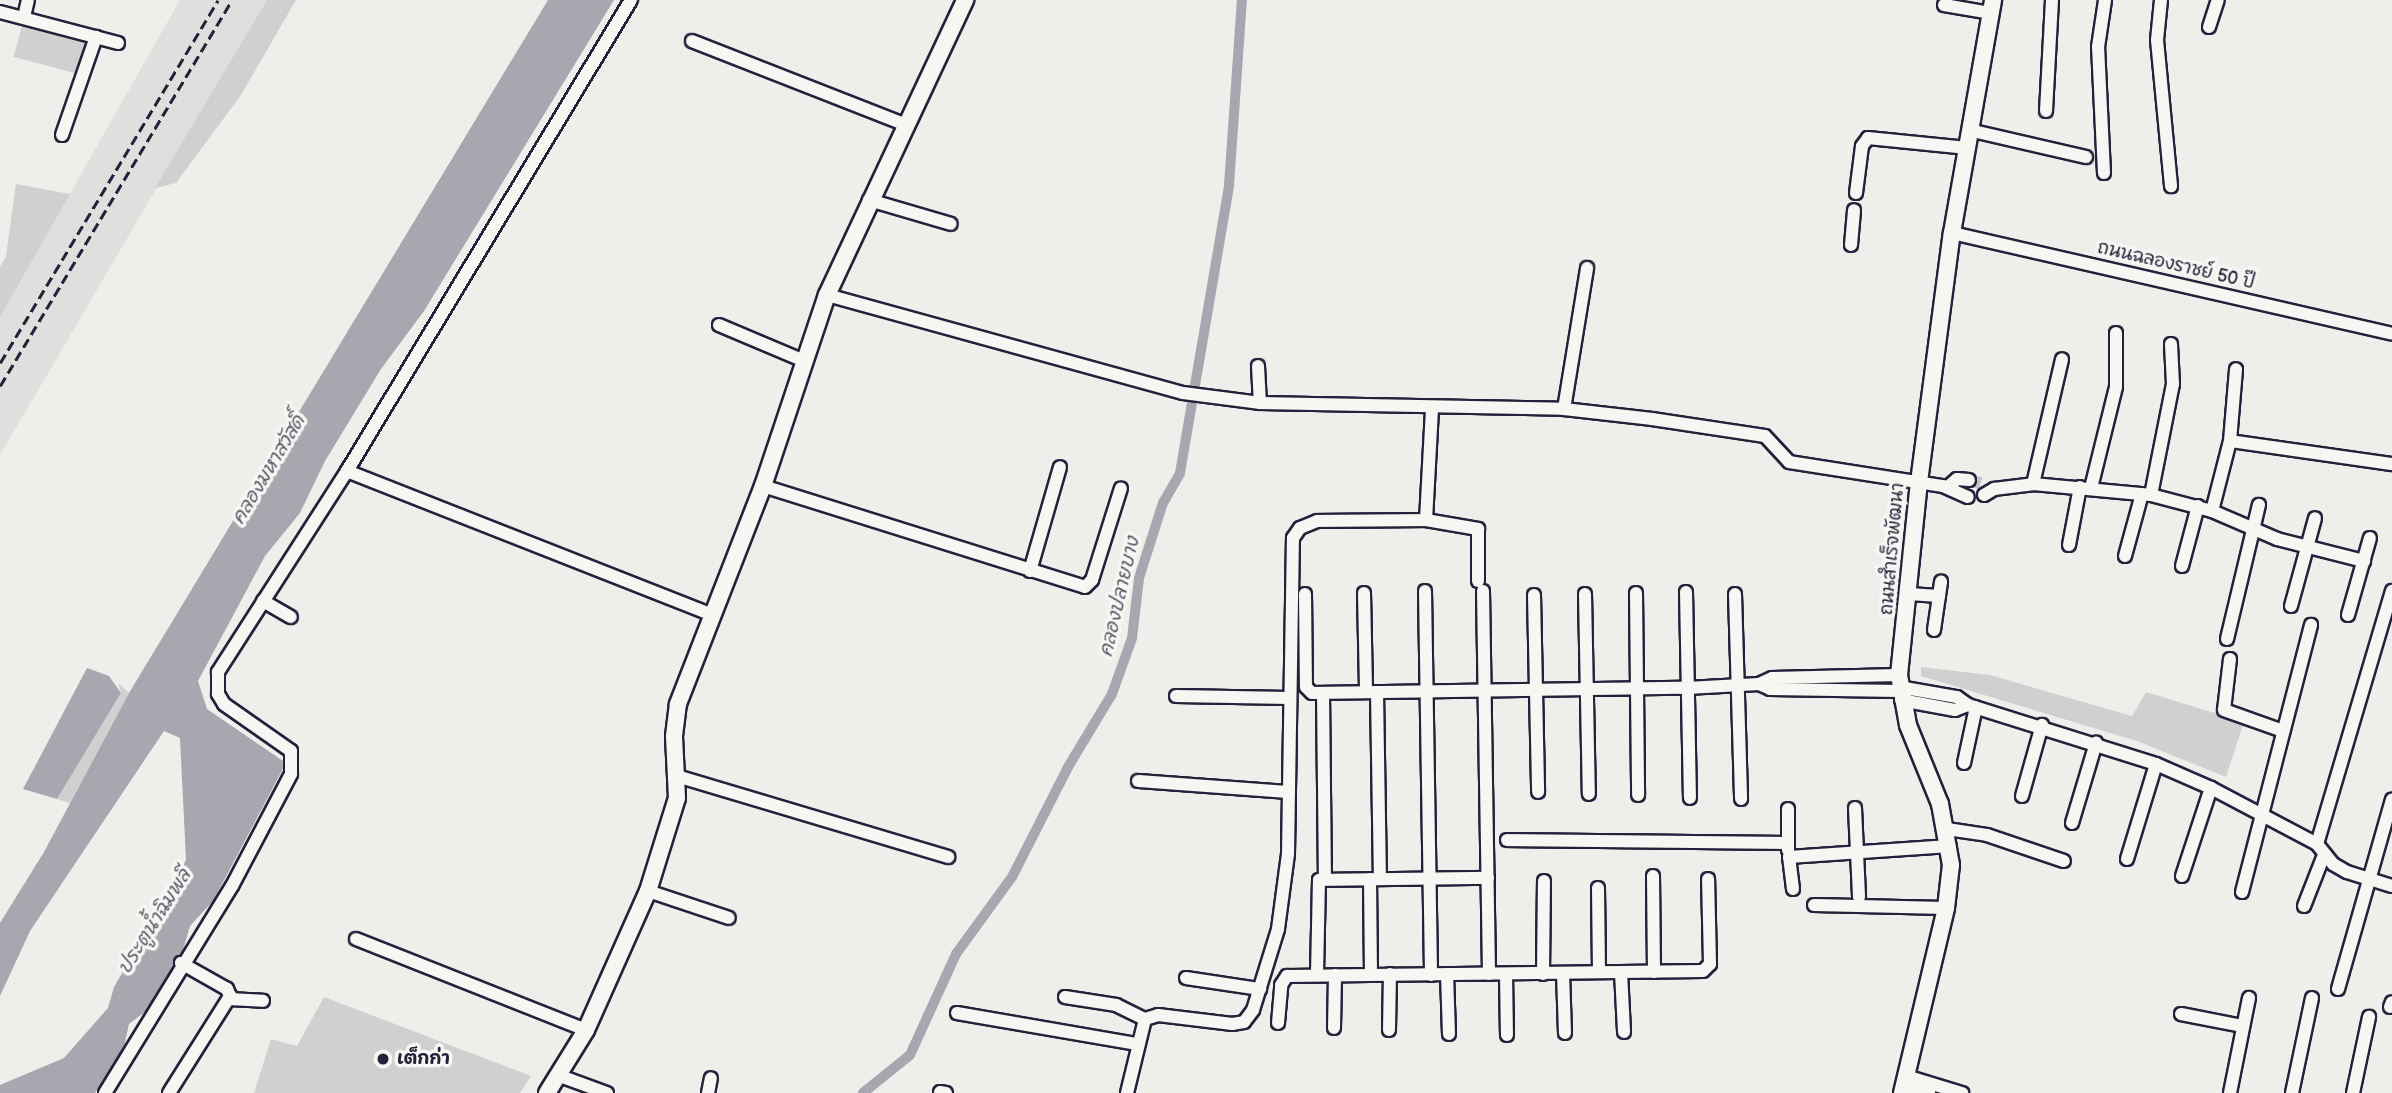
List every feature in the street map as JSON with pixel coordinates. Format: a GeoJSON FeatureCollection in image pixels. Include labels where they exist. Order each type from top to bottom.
{"type":"FeatureCollection","features":[{"type":"Feature","properties":{"kind":"street"},"geometry":{"type":"LineString","coordinates":[[24,17],[28,0]]}},
{"type":"Feature","properties":{"kind":"street"},"geometry":{"type":"LineString","coordinates":[[105,1093],[181,962],[232,886],[291,774],[291,751],[236,713],[218,694],[218,672],[347,471],[631,0]]}},
{"type":"Feature","properties":{"kind":"street"},"geometry":{"type":"LineString","coordinates":[[547,1093],[560,1076],[586,1030],[648,891],[680,777],[675,721],[712,615],[763,486],[802,360],[869,200],[965,0]]}},
{"type":"Feature","properties":{"kind":"street"},"geometry":{"type":"LineString","coordinates":[[2046,111],[2052,0]]}},
{"type":"Feature","properties":{"kind":"street"},"geometry":{"type":"LineString","coordinates":[[2104,173],[2098,47],[2105,0]]}},
{"type":"Feature","properties":{"kind":"street"},"geometry":{"type":"LineString","coordinates":[[2161,0],[2157,40],[2171,186]]}},
{"type":"Feature","properties":{"kind":"street"},"geometry":{"type":"LineString","coordinates":[[2209,27],[2218,0]]}},
{"type":"Feature","properties":{"kind":"street"},"geometry":{"type":"LineString","coordinates":[[1944,5],[1992,6]]}},
{"type":"Feature","properties":{"kind":"street","name":"ถนนสำเร็จพัฒนา"},"geometry":{"type":"LineString","coordinates":[[1903,1086],[1946,908],[1950,846],[1947,829],[1900,688],[1924,595],[1923,483],[1952,233],[1973,131],[1992,6]]}},
{"type":"Feature","properties":{"kind":"street"},"geometry":{"type":"LineString","coordinates":[[0,12],[118,43]]}},
{"type":"Feature","properties":{"kind":"street"},"geometry":{"type":"LineString","coordinates":[[62,135],[96,37]]}},
{"type":"Feature","properties":{"kind":"street"},"geometry":{"type":"LineString","coordinates":[[692,41],[904,124]]}},
{"type":"Feature","properties":{"kind":"street"},"geometry":{"type":"LineString","coordinates":[[1973,131],[2086,158]]}},
{"type":"Feature","properties":{"kind":"street"},"geometry":{"type":"LineString","coordinates":[[1856,193],[1862,146],[1868,138],[1968,148]]}},
{"type":"Feature","properties":{"kind":"street"},"geometry":{"type":"LineString","coordinates":[[869,200],[951,224]]}},
{"type":"Feature","properties":{"kind":"street"},"geometry":{"type":"LineString","coordinates":[[1852,245],[1854,210]]}},
{"type":"Feature","properties":{"kind":"street","name":"ถนนฉลองราชย์ 50 ปี"},"geometry":{"type":"LineString","coordinates":[[1952,233],[2392,334]]}},
{"type":"Feature","properties":{"kind":"street"},"geometry":{"type":"LineString","coordinates":[[1564,409],[1587,268]]}},
{"type":"Feature","properties":{"kind":"street"},"geometry":{"type":"LineString","coordinates":[[827,295],[1183,393],[1259,403],[1432,409],[1564,409],[1765,436],[1789,462],[1946,487],[1968,497]]}},
{"type":"Feature","properties":{"kind":"street"},"geometry":{"type":"LineString","coordinates":[[719,325],[802,360]]}},
{"type":"Feature","properties":{"kind":"street"},"geometry":{"type":"LineString","coordinates":[[2069,545],[2116,387],[2116,333]]}},
{"type":"Feature","properties":{"kind":"street"},"geometry":{"type":"LineString","coordinates":[[2125,556],[2147,495],[2171,396],[2171,344]]}},
{"type":"Feature","properties":{"kind":"street"},"geometry":{"type":"LineString","coordinates":[[2033,484],[2062,359]]}},
{"type":"Feature","properties":{"kind":"street"},"geometry":{"type":"LineString","coordinates":[[1258,366],[1259,403]]}},
{"type":"Feature","properties":{"kind":"street"},"geometry":{"type":"LineString","coordinates":[[2212,511],[2230,441],[2236,369]]}},
{"type":"Feature","properties":{"kind":"street"},"geometry":{"type":"LineString","coordinates":[[1426,520],[1432,409]]}},
{"type":"Feature","properties":{"kind":"street"},"geometry":{"type":"LineString","coordinates":[[2230,441],[2392,464]]}},
{"type":"Feature","properties":{"kind":"street"},"geometry":{"type":"LineString","coordinates":[[1030,571],[1060,467]]}},
{"type":"Feature","properties":{"kind":"street"},"geometry":{"type":"LineString","coordinates":[[347,471],[712,615]]}},
{"type":"Feature","properties":{"kind":"street"},"geometry":{"type":"LineString","coordinates":[[1946,487],[1957,479],[1969,480]]}},
{"type":"Feature","properties":{"kind":"street"},"geometry":{"type":"LineString","coordinates":[[1988,489],[2033,484],[2147,495],[2198,506],[2251,530],[2364,561]]}},
{"type":"Feature","properties":{"kind":"street"},"geometry":{"type":"LineString","coordinates":[[763,486],[1030,571],[1089,585],[1121,488]]}},
{"type":"Feature","properties":{"kind":"street"},"geometry":{"type":"LineString","coordinates":[[2227,639],[2259,505]]}},
{"type":"Feature","properties":{"kind":"street"},"geometry":{"type":"LineString","coordinates":[[2182,566],[2198,506]]}},
{"type":"Feature","properties":{"kind":"street"},"geometry":{"type":"LineString","coordinates":[[2291,606],[2315,518]]}},
{"type":"Feature","properties":{"kind":"street"},"geometry":{"type":"LineString","coordinates":[[1065,996],[1116,1005],[1145,1019],[1158,1015],[1244,1022],[1260,989],[1283,894],[1289,792],[1289,698],[1296,533],[1317,522],[1426,520],[1478,529],[1485,691],[1489,974]]}},
{"type":"Feature","properties":{"kind":"street"},"geometry":{"type":"LineString","coordinates":[[2348,615],[2370,538]]}},
{"type":"Feature","properties":{"kind":"street"},"geometry":{"type":"LineString","coordinates":[[1934,630],[1924,595],[1941,582]]}},
{"type":"Feature","properties":{"kind":"street"},"geometry":{"type":"LineString","coordinates":[[1425,591],[1431,975]]}},
{"type":"Feature","properties":{"kind":"street"},"geometry":{"type":"LineString","coordinates":[[2304,906],[2387,628],[2392,591]]}},
{"type":"Feature","properties":{"kind":"street"},"geometry":{"type":"LineString","coordinates":[[1686,592],[1690,798]]}},
{"type":"Feature","properties":{"kind":"street"},"geometry":{"type":"LineString","coordinates":[[1364,593],[1371,692],[1375,878],[1371,974]]}},
{"type":"Feature","properties":{"kind":"street"},"geometry":{"type":"LineString","coordinates":[[1636,593],[1638,795]]}},
{"type":"Feature","properties":{"kind":"street"},"geometry":{"type":"LineString","coordinates":[[1305,594],[1307,687],[1312,693],[1688,688],[1814,683],[1900,688],[1955,710],[1972,706],[2042,725],[2156,764],[2211,788],[2320,849],[2368,880],[2392,886]]}},
{"type":"Feature","properties":{"kind":"street"},"geometry":{"type":"LineString","coordinates":[[1585,594],[1589,794]]}},
{"type":"Feature","properties":{"kind":"street"},"geometry":{"type":"LineString","coordinates":[[1735,594],[1741,799]]}},
{"type":"Feature","properties":{"kind":"street"},"geometry":{"type":"LineString","coordinates":[[1534,596],[1538,792]]}},
{"type":"Feature","properties":{"kind":"street"},"geometry":{"type":"LineString","coordinates":[[263,601],[290,617]]}},
{"type":"Feature","properties":{"kind":"street"},"geometry":{"type":"LineString","coordinates":[[2242,892],[2311,625]]}},
{"type":"Feature","properties":{"kind":"street"},"geometry":{"type":"LineString","coordinates":[[2230,659],[2224,710],[2284,731]]}},
{"type":"Feature","properties":{"kind":"street"},"geometry":{"type":"LineString","coordinates":[[1317,975],[1317,888],[1325,878],[1323,693]]}},
{"type":"Feature","properties":{"kind":"street"},"geometry":{"type":"LineString","coordinates":[[1176,696],[1289,698]]}},
{"type":"Feature","properties":{"kind":"street"},"geometry":{"type":"LineString","coordinates":[[1964,763],[1972,706]]}},
{"type":"Feature","properties":{"kind":"street"},"geometry":{"type":"LineString","coordinates":[[2022,796],[2042,725]]}},
{"type":"Feature","properties":{"kind":"street"},"geometry":{"type":"LineString","coordinates":[[2072,823],[2096,743]]}},
{"type":"Feature","properties":{"kind":"street"},"geometry":{"type":"LineString","coordinates":[[2127,859],[2156,764]]}},
{"type":"Feature","properties":{"kind":"street"},"geometry":{"type":"LineString","coordinates":[[680,777],[948,857]]}},
{"type":"Feature","properties":{"kind":"street"},"geometry":{"type":"LineString","coordinates":[[1138,781],[1289,792]]}},
{"type":"Feature","properties":{"kind":"street"},"geometry":{"type":"LineString","coordinates":[[2182,876],[2211,788]]}},
{"type":"Feature","properties":{"kind":"street"},"geometry":{"type":"LineString","coordinates":[[2338,989],[2392,800]]}},
{"type":"Feature","properties":{"kind":"street"},"geometry":{"type":"LineString","coordinates":[[1788,808],[1784,843],[1789,857],[1793,888]]}},
{"type":"Feature","properties":{"kind":"street"},"geometry":{"type":"LineString","coordinates":[[1855,808],[1859,897]]}},
{"type":"Feature","properties":{"kind":"street"},"geometry":{"type":"LineString","coordinates":[[1947,829],[1987,835],[2064,861]]}},
{"type":"Feature","properties":{"kind":"street"},"geometry":{"type":"LineString","coordinates":[[1507,840],[1784,843]]}},
{"type":"Feature","properties":{"kind":"street"},"geometry":{"type":"LineString","coordinates":[[1789,857],[1950,846]]}},
{"type":"Feature","properties":{"kind":"street"},"geometry":{"type":"LineString","coordinates":[[1653,876],[1654,972]]}},
{"type":"Feature","properties":{"kind":"street"},"geometry":{"type":"LineString","coordinates":[[1325,878],[1488,878]]}},
{"type":"Feature","properties":{"kind":"street"},"geometry":{"type":"LineString","coordinates":[[1278,1023],[1283,979],[1317,975],[1543,974],[1708,969],[1708,880]]}},
{"type":"Feature","properties":{"kind":"street"},"geometry":{"type":"LineString","coordinates":[[1543,974],[1544,881]]}},
{"type":"Feature","properties":{"kind":"street"},"geometry":{"type":"LineString","coordinates":[[1598,888],[1599,972]]}},
{"type":"Feature","properties":{"kind":"street"},"geometry":{"type":"LineString","coordinates":[[648,891],[729,918]]}},
{"type":"Feature","properties":{"kind":"street"},"geometry":{"type":"LineString","coordinates":[[1814,905],[1946,908]]}},
{"type":"Feature","properties":{"kind":"street"},"geometry":{"type":"LineString","coordinates":[[356,939],[586,1030]]}},
{"type":"Feature","properties":{"kind":"street"},"geometry":{"type":"LineString","coordinates":[[169,1093],[229,999],[227,989],[181,962]]}},
{"type":"Feature","properties":{"kind":"street"},"geometry":{"type":"LineString","coordinates":[[1621,972],[1624,1032]]}},
{"type":"Feature","properties":{"kind":"street"},"geometry":{"type":"LineString","coordinates":[[1563,973],[1565,1033]]}},
{"type":"Feature","properties":{"kind":"street"},"geometry":{"type":"LineString","coordinates":[[1389,1030],[1390,974]]}},
{"type":"Feature","properties":{"kind":"street"},"geometry":{"type":"LineString","coordinates":[[1447,974],[1449,1034]]}},
{"type":"Feature","properties":{"kind":"street"},"geometry":{"type":"LineString","coordinates":[[1506,974],[1507,1035]]}},
{"type":"Feature","properties":{"kind":"street"},"geometry":{"type":"LineString","coordinates":[[1334,1028],[1335,975]]}},
{"type":"Feature","properties":{"kind":"street"},"geometry":{"type":"LineString","coordinates":[[1186,978],[1260,989]]}},
{"type":"Feature","properties":{"kind":"street"},"geometry":{"type":"LineString","coordinates":[[2230,1093],[2249,998]]}},
{"type":"Feature","properties":{"kind":"street"},"geometry":{"type":"LineString","coordinates":[[2292,1093],[2312,998]]}},
{"type":"Feature","properties":{"kind":"street"},"geometry":{"type":"LineString","coordinates":[[229,999],[263,1001]]}},
{"type":"Feature","properties":{"kind":"street"},"geometry":{"type":"LineString","coordinates":[[957,1013],[1137,1044]]}},
{"type":"Feature","properties":{"kind":"street"},"geometry":{"type":"LineString","coordinates":[[2181,1014],[2243,1026]]}},
{"type":"Feature","properties":{"kind":"street"},"geometry":{"type":"LineString","coordinates":[[2353,1093],[2369,1017]]}},
{"type":"Feature","properties":{"kind":"street"},"geometry":{"type":"LineString","coordinates":[[1127,1093],[1145,1019]]}},
{"type":"Feature","properties":{"kind":"street"},"geometry":{"type":"LineString","coordinates":[[560,1076],[607,1093]]}},
{"type":"Feature","properties":{"kind":"street"},"geometry":{"type":"LineString","coordinates":[[708,1093],[711,1078]]}},
{"type":"Feature","properties":{"kind":"street"},"geometry":{"type":"LineString","coordinates":[[1903,1086],[1929,1093]]}},
{"type":"Feature","properties":{"kind":"street"},"geometry":{"type":"LineString","coordinates":[[1903,1086],[1962,1093]]}},
{"type":"Feature","properties":{"kind":"street"},"geometry":{"type":"LineString","coordinates":[[940,1092],[946,1093]]}},
{"type":"Feature","properties":{"kind":"shaded area"},"geometry":{"type":"Polygon","coordinates":[[[180,0],[267,0],[0,455],[0,317],[180,0]]]}},
{"type":"Feature","properties":{"kind":"shaded area"},"geometry":{"type":"Polygon","coordinates":[[[267,0],[296,0],[241,95],[176,183],[155,188],[267,0]]]}},
{"type":"Feature","properties":{"kind":"shaded area"},"geometry":{"type":"Polygon","coordinates":[[[23,22],[86,39],[76,74],[14,57],[23,22]]]}},
{"type":"Feature","properties":{"kind":"shaded area"},"geometry":{"type":"Polygon","coordinates":[[[16,184],[70,194],[0,317],[0,267],[6,256],[16,184]]]}},
{"type":"Feature","properties":{"kind":"shaded area"},"geometry":{"type":"Polygon","coordinates":[[[1921,667],[1990,675],[2132,716],[2146,692],[2244,722],[2226,777],[2137,741],[1921,676],[1921,667]]]}},
{"type":"Feature","properties":{"kind":"shaded area"},"geometry":{"type":"Polygon","coordinates":[[[118,683],[129,693],[70,803],[57,799],[121,693],[118,683]]]}},
{"type":"Feature","properties":{"kind":"shaded area"},"geometry":{"type":"Polygon","coordinates":[[[324,997],[531,1076],[520,1093],[254,1093],[271,1039],[297,1046],[324,997]]]}},
{"type":"Feature","properties":{"kind":"water"},"geometry":{"type":"Polygon","coordinates":[[[548,0],[614,0],[424,311],[381,369],[325,461],[300,513],[265,556],[198,681],[207,709],[286,763],[213,901],[190,926],[183,950],[146,1011],[129,1024],[124,1047],[95,1093],[0,1093],[0,1085],[64,1058],[108,1008],[114,987],[149,927],[168,911],[171,888],[186,860],[180,738],[164,731],[30,931],[0,996],[0,923],[44,852],[129,693],[548,0]]]}},
{"type":"Feature","properties":{"kind":"water"},"geometry":{"type":"Polygon","coordinates":[[[87,668],[109,676],[121,693],[57,799],[23,789],[87,668]]]}},
{"type":"Feature","properties":{"kind":"waterway","name":"คลองปลายบาง"},"geometry":{"type":"LineString","coordinates":[[863,1093],[910,1055],[956,954],[1012,877],[1068,767],[1112,694],[1132,638],[1139,578],[1163,503],[1180,473],[1229,185],[1242,0]]}},
{"type":"Feature","properties":{"kind":"tunnel"},"geometry":{"type":"LineString","coordinates":[[1969,480],[1984,484]]}},
{"type":"Feature","properties":{"kind":"railway"},"geometry":{"type":"LineString","coordinates":[[0,363],[218,0]]}},
{"type":"Feature","properties":{"kind":"railway"},"geometry":{"type":"LineString","coordinates":[[0,386],[232,0]]}},
{"type":"Feature","properties":{"kind":"place","name":"เต็กก่า"},"geometry":{"type":"Point","coordinates":[383,1059]}},
{"type":"Feature","properties":{"kind":"water label","name":"คลองมหาสวัสดิ์"},"geometry":{"type":"Point","coordinates":[269,470]}},
{"type":"Feature","properties":{"kind":"water label","name":"ประตูน้ำฉิมพลี"},"geometry":{"type":"Point","coordinates":[155,922]}}]}
